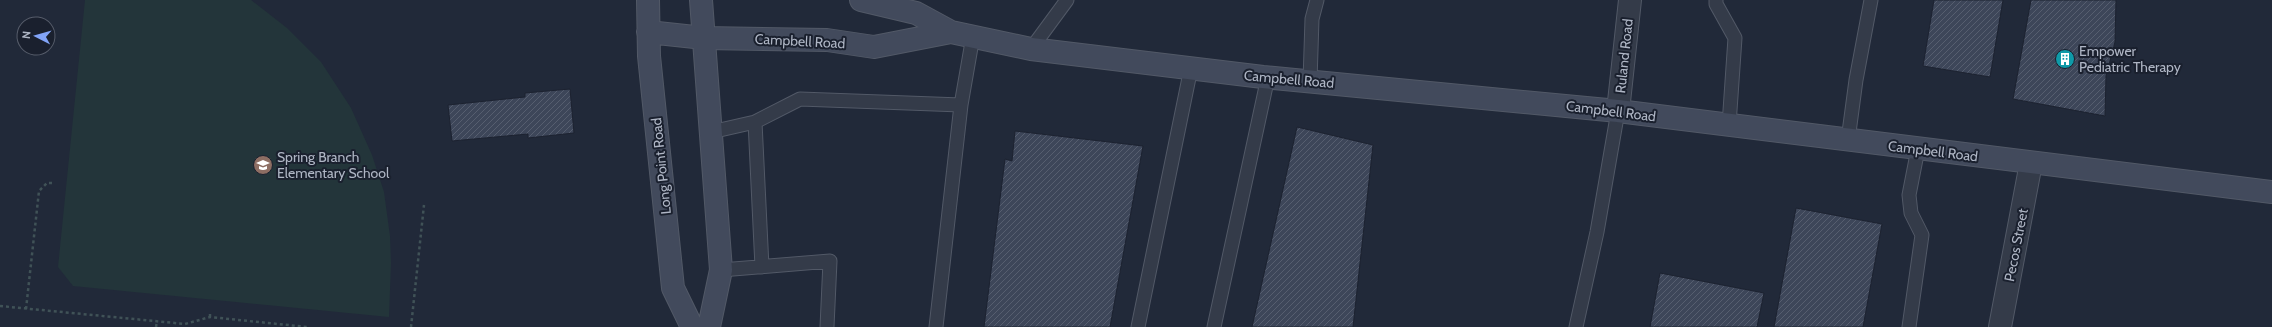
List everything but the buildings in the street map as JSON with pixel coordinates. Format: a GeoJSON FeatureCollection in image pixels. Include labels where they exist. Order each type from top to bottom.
{"type":"FeatureCollection","features":[{"type":"Feature","properties":{"kind":"street","name":"Long Point Road"},"geometry":{"type":"LineString","coordinates":[[648,0],[649,56],[673,288],[692,327]]}},
{"type":"Feature","properties":{"kind":"street"},"geometry":{"type":"LineString","coordinates":[[701,0],[721,270],[709,327]]}},
{"type":"Feature","properties":{"kind":"street","name":"Ruland Road"},"geometry":{"type":"LineString","coordinates":[[1618,111],[1630,0]]}},
{"type":"Feature","properties":{"kind":"street","name":"Campbell Road"},"geometry":{"type":"LineString","coordinates":[[868,1],[917,6],[951,32]]}},
{"type":"Feature","properties":{"kind":"street","name":"Campbell Road"},"geometry":{"type":"LineString","coordinates":[[648,32],[704,38],[827,40],[874,47],[951,32],[1031,49],[1268,77],[1618,111],[2272,192]]}},
{"type":"Feature","properties":{"kind":"street","name":"Pecos Street"},"geometry":{"type":"LineString","coordinates":[[2000,327],[2031,163]]}},
{"type":"Feature","properties":{"kind":"lane"},"geometry":{"type":"LineString","coordinates":[[1031,49],[1067,0]]}},
{"type":"Feature","properties":{"kind":"lane"},"geometry":{"type":"LineString","coordinates":[[1310,81],[1312,19],[1316,0]]}},
{"type":"Feature","properties":{"kind":"lane"},"geometry":{"type":"LineString","coordinates":[[1716,0],[1716,4],[1735,38],[1729,125]]}},
{"type":"Feature","properties":{"kind":"lane"},"geometry":{"type":"LineString","coordinates":[[1848,140],[1856,80],[1871,0]]}},
{"type":"Feature","properties":{"kind":"lane"},"geometry":{"type":"LineString","coordinates":[[936,327],[961,105],[973,36]]}},
{"type":"Feature","properties":{"kind":"lane"},"geometry":{"type":"LineString","coordinates":[[1138,327],[1191,68]]}},
{"type":"Feature","properties":{"kind":"lane"},"geometry":{"type":"LineString","coordinates":[[1214,327],[1268,77]]}},
{"type":"Feature","properties":{"kind":"lane"},"geometry":{"type":"LineString","coordinates":[[711,132],[755,122],[800,99],[961,105]]}},
{"type":"Feature","properties":{"kind":"lane"},"geometry":{"type":"LineString","coordinates":[[1576,327],[1597,232],[1618,111]]}},
{"type":"Feature","properties":{"kind":"lane"},"geometry":{"type":"LineString","coordinates":[[755,122],[762,266]]}},
{"type":"Feature","properties":{"kind":"lane"},"geometry":{"type":"LineString","coordinates":[[1909,327],[1922,235],[1911,213],[1909,195],[1918,149]]}},
{"type":"Feature","properties":{"kind":"lane"},"geometry":{"type":"LineString","coordinates":[[721,270],[830,261],[827,327]]}},
{"type":"Feature","properties":{"kind":"path"},"geometry":{"type":"LineString","coordinates":[[26,309],[39,191],[47,183],[54,183]]}},
{"type":"Feature","properties":{"kind":"path"},"geometry":{"type":"LineString","coordinates":[[411,327],[424,205]]}},
{"type":"Feature","properties":{"kind":"path"},"geometry":{"type":"LineString","coordinates":[[0,306],[157,320],[185,324],[210,317],[307,327]]}},
{"type":"Feature","properties":{"kind":"path"},"geometry":{"type":"LineString","coordinates":[[210,311],[210,317]]}},
{"type":"Feature","properties":{"kind":"path"},"geometry":{"type":"LineString","coordinates":[[156,327],[157,320]]}},
{"type":"Feature","properties":{"kind":"shaded area"},"geometry":{"type":"Polygon","coordinates":[[[85,0],[251,0],[287,28],[321,62],[351,108],[372,155],[384,192],[390,236],[391,263],[389,317],[73,286],[58,267],[85,0]]]}},
{"type":"Feature","properties":{"kind":"place","name":"Empower Pediatric Therapy"},"geometry":{"type":"Point","coordinates":[2065,59]}},
{"type":"Feature","properties":{"kind":"place","name":"Spring Branch Elementary School"},"geometry":{"type":"Point","coordinates":[263,165]}}]}
